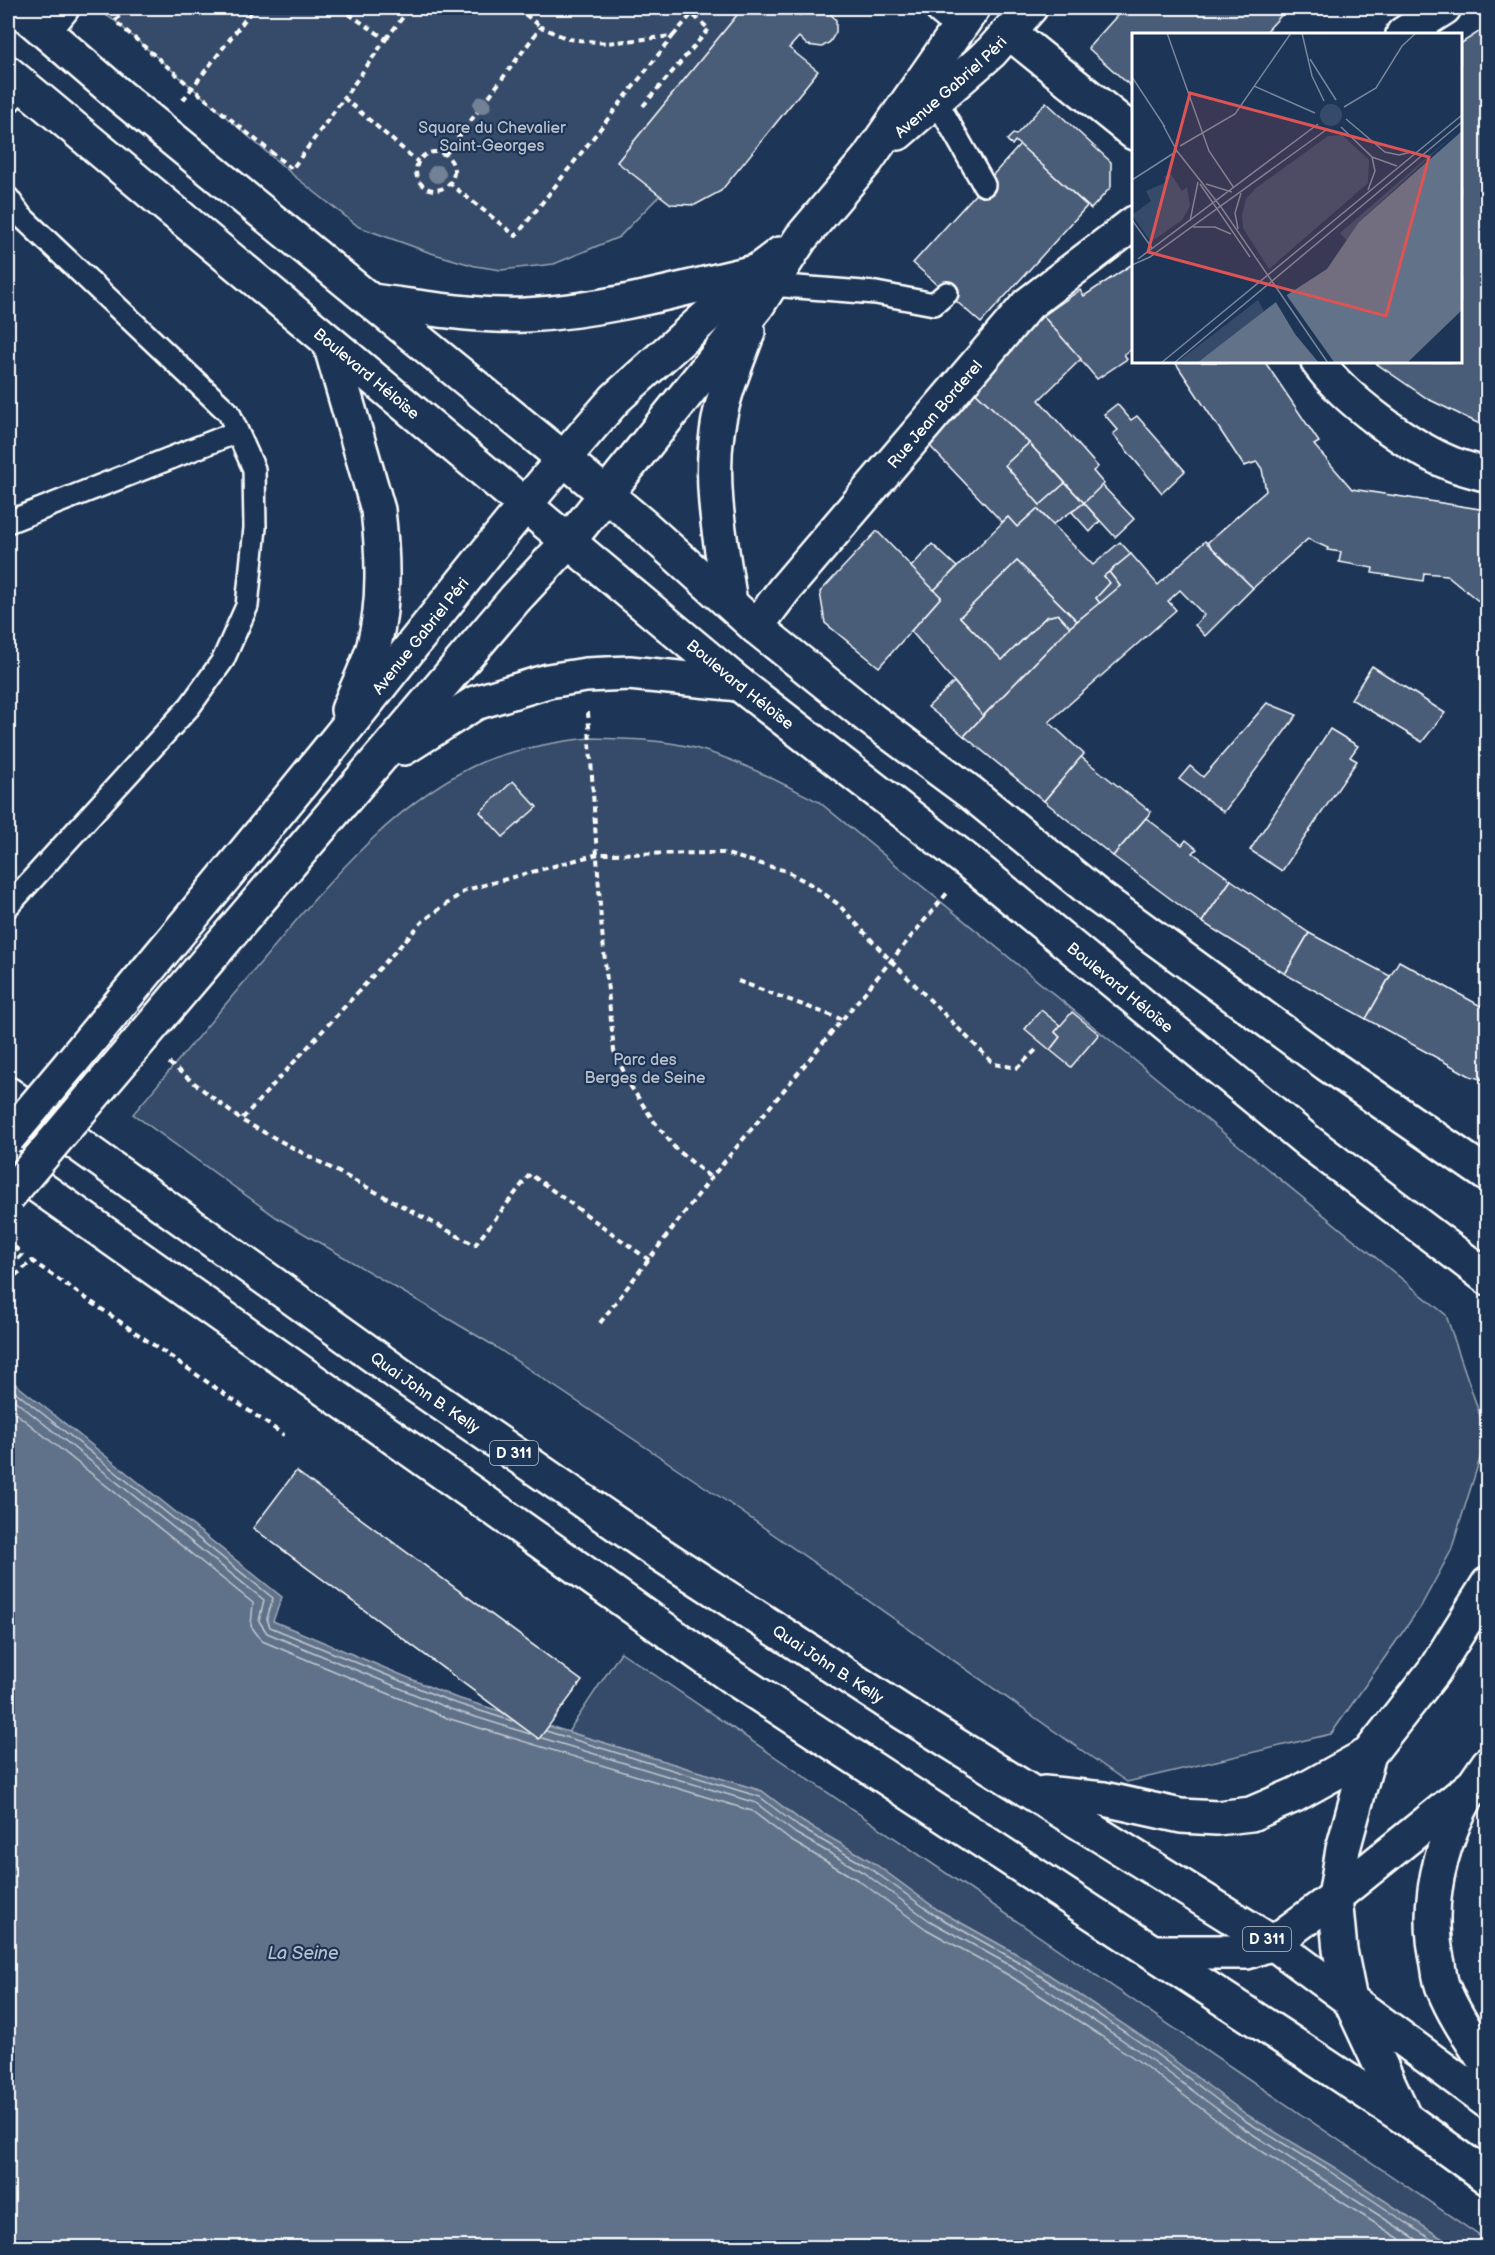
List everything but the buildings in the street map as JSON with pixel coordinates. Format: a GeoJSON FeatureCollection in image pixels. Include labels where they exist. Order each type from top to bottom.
{"type":"FeatureCollection","features":[{"type":"Feature","properties":{"kind":"main road"},"geometry":{"type":"LineString","coordinates":[[18,8],[53,19],[120,96],[564,459],[756,627],[871,719],[980,800],[1100,898],[1327,1064],[1488,1175]]}},
{"type":"Feature","properties":{"kind":"main road"},"geometry":{"type":"LineString","coordinates":[[1405,33],[1444,8]]}},
{"type":"Feature","properties":{"kind":"main road","name":"Avenue Gabriel Péri"},"geometry":{"type":"LineString","coordinates":[[8,1196],[515,599],[567,543],[761,288],[867,159],[958,13]]}},
{"type":"Feature","properties":{"kind":"main road"},"geometry":{"type":"LineString","coordinates":[[1020,20],[1132,131]]}},
{"type":"Feature","properties":{"kind":"main road","name":"Avenue Gabriel Péri"},"geometry":{"type":"LineString","coordinates":[[867,159],[937,102],[1020,20]]}},
{"type":"Feature","properties":{"kind":"main road","name":"Boulevard Héloïse"},"geometry":{"type":"LineString","coordinates":[[13,87],[330,344],[739,684],[971,864],[1310,1143],[1488,1278]]}},
{"type":"Feature","properties":{"kind":"main road","name":"Rue Jean Borderel"},"geometry":{"type":"LineString","coordinates":[[756,627],[1028,304],[1132,224]]}},
{"type":"Feature","properties":{"kind":"main road"},"geometry":{"type":"LineString","coordinates":[[371,301],[471,314],[525,315],[761,288],[726,393],[717,433],[716,506],[730,603]]}},
{"type":"Feature","properties":{"kind":"main road","name":"Avenue Gabriel Péri"},"geometry":{"type":"LineString","coordinates":[[8,1138],[333,744],[524,505],[616,399],[761,288]]}},
{"type":"Feature","properties":{"kind":"main road"},"geometry":{"type":"LineString","coordinates":[[330,344],[378,510],[383,590],[374,646],[333,744]]}},
{"type":"Feature","properties":{"kind":"main road"},"geometry":{"type":"LineString","coordinates":[[1319,363],[1343,390],[1422,450],[1452,464],[1488,475]]}},
{"type":"Feature","properties":{"kind":"main road"},"geometry":{"type":"LineString","coordinates":[[374,767],[475,704],[548,681],[586,675],[628,673],[739,684]]}},
{"type":"Feature","properties":{"kind":"main road","name":"Quai John B. Kelly"},"geometry":{"type":"LineString","coordinates":[[8,1094],[399,1374],[657,1552],[904,1713],[1034,1792]]}},
{"type":"Feature","properties":{"kind":"main road"},"geometry":{"type":"LineString","coordinates":[[8,1165],[732,1677],[1405,2118],[1488,2178]]}},
{"type":"Feature","properties":{"kind":"main road"},"geometry":{"type":"LineString","coordinates":[[1405,2118],[1350,2000],[1340,1950],[1335,1897],[1343,1849],[1369,1754],[1434,1671],[1488,1584]]}},
{"type":"Feature","properties":{"kind":"main road"},"geometry":{"type":"LineString","coordinates":[[1034,1792],[1104,1799],[1181,1816],[1217,1818],[1251,1814],[1295,1795],[1369,1754]]}},
{"type":"Feature","properties":{"kind":"main road"},"geometry":{"type":"LineString","coordinates":[[1153,1952],[1247,1952],[1273,1943],[1335,1897],[1480,1775]]}},
{"type":"Feature","properties":{"kind":"main road"},"geometry":{"type":"LineString","coordinates":[[1480,1775],[1442,1854],[1433,1901],[1434,1948],[1443,1989],[1488,2066]]}},
{"type":"Feature","properties":{"kind":"main road","name":"D 311"},"geometry":{"type":"LineString","coordinates":[[1034,1792],[1273,1943],[1488,2102]]}},
{"type":"Feature","properties":{"kind":"lane"},"geometry":{"type":"LineString","coordinates":[[937,102],[984,185]]}},
{"type":"Feature","properties":{"kind":"lane"},"geometry":{"type":"LineString","coordinates":[[8,198],[21,216],[229,413],[254,469],[255,528],[247,606],[223,660],[190,706],[8,906]]}},
{"type":"Feature","properties":{"kind":"lane"},"geometry":{"type":"LineString","coordinates":[[761,288],[876,293],[934,304],[947,293]]}},
{"type":"Feature","properties":{"kind":"lane"},"geometry":{"type":"LineString","coordinates":[[8,522],[237,432]]}},
{"type":"Feature","properties":{"kind":"path"},"geometry":{"type":"LineString","coordinates":[[126,8],[115,21],[192,88],[292,169],[410,8]]}},
{"type":"Feature","properties":{"kind":"path"},"geometry":{"type":"LineString","coordinates":[[192,88],[254,8]]}},
{"type":"Feature","properties":{"kind":"path"},"geometry":{"type":"LineString","coordinates":[[340,8],[386,39]]}},
{"type":"Feature","properties":{"kind":"path"},"geometry":{"type":"LineString","coordinates":[[517,8],[542,27],[568,39],[607,43],[673,36]]}},
{"type":"Feature","properties":{"kind":"path"},"geometry":{"type":"LineString","coordinates":[[450,183],[516,236],[697,8]]}},
{"type":"Feature","properties":{"kind":"path"},"geometry":{"type":"LineString","coordinates":[[643,106],[709,29],[692,14]]}},
{"type":"Feature","properties":{"kind":"path"},"geometry":{"type":"LineString","coordinates":[[445,155],[542,27]]}},
{"type":"Feature","properties":{"kind":"path"},"geometry":{"type":"LineString","coordinates":[[344,98],[418,162]]}},
{"type":"Feature","properties":{"kind":"path"},"geometry":{"type":"LineString","coordinates":[[434,152],[445,155],[453,165],[454,171],[450,183],[439,190],[427,188],[416,174],[418,162],[434,152]]}},
{"type":"Feature","properties":{"kind":"path"},"geometry":{"type":"LineString","coordinates":[[588,708],[601,921],[614,1051],[631,1087],[653,1120],[675,1148],[711,1178]]}},
{"type":"Feature","properties":{"kind":"path"},"geometry":{"type":"LineString","coordinates":[[242,1120],[423,921],[466,890],[598,854],[723,853],[786,872],[812,885],[838,904],[890,960],[994,1064],[1017,1068],[1040,1047]]}},
{"type":"Feature","properties":{"kind":"path"},"geometry":{"type":"LineString","coordinates":[[600,1323],[711,1178],[948,891]]}},
{"type":"Feature","properties":{"kind":"path"},"geometry":{"type":"LineString","coordinates":[[8,964],[11,978],[8,981]]}},
{"type":"Feature","properties":{"kind":"path"},"geometry":{"type":"LineString","coordinates":[[738,981],[841,1019]]}},
{"type":"Feature","properties":{"kind":"path"},"geometry":{"type":"LineString","coordinates":[[161,1056],[242,1120],[475,1245],[530,1174],[649,1260]]}},
{"type":"Feature","properties":{"kind":"path"},"geometry":{"type":"LineString","coordinates":[[8,1239],[22,1255],[8,1269]]}},
{"type":"Feature","properties":{"kind":"path"},"geometry":{"type":"LineString","coordinates":[[8,1279],[9,1281],[32,1261],[284,1435]]}},
{"type":"Feature","properties":{"kind":"green space","name":"Square du Chevalier Saint-Georges"},"geometry":{"type":"Polygon","coordinates":[[[95,8],[742,9],[618,162],[660,195],[619,237],[554,264],[501,270],[475,266],[431,253],[359,227],[293,175],[115,21],[95,8]]]}},
{"type":"Feature","properties":{"kind":"green space","name":"Parc des Berges de Seine"},"geometry":{"type":"Polygon","coordinates":[[[589,738],[656,741],[695,748],[743,765],[819,802],[1446,1315],[1487,1436],[1451,1551],[1421,1606],[1331,1734],[1127,1782],[726,1501],[491,1344],[276,1217],[133,1114],[332,880],[390,823],[421,798],[453,777],[487,760],[538,746],[589,738]]]}},
{"type":"Feature","properties":{"kind":"green space"},"geometry":{"type":"Polygon","coordinates":[[[621,1652],[1487,2241],[1487,2247],[1455,2247],[1247,2115],[1140,2036],[1022,1957],[938,1910],[803,1822],[762,1791],[568,1732],[621,1652]]]}},
{"type":"Feature","properties":{"kind":"water","name":"La Seine"},"geometry":{"type":"Polygon","coordinates":[[[8,1378],[282,1597],[273,1621],[454,1697],[762,1791],[803,1822],[871,1861],[938,1910],[1022,1957],[1150,2042],[1247,2115],[1332,2166],[1455,2247],[8,2247],[8,1378]]]}}]}
